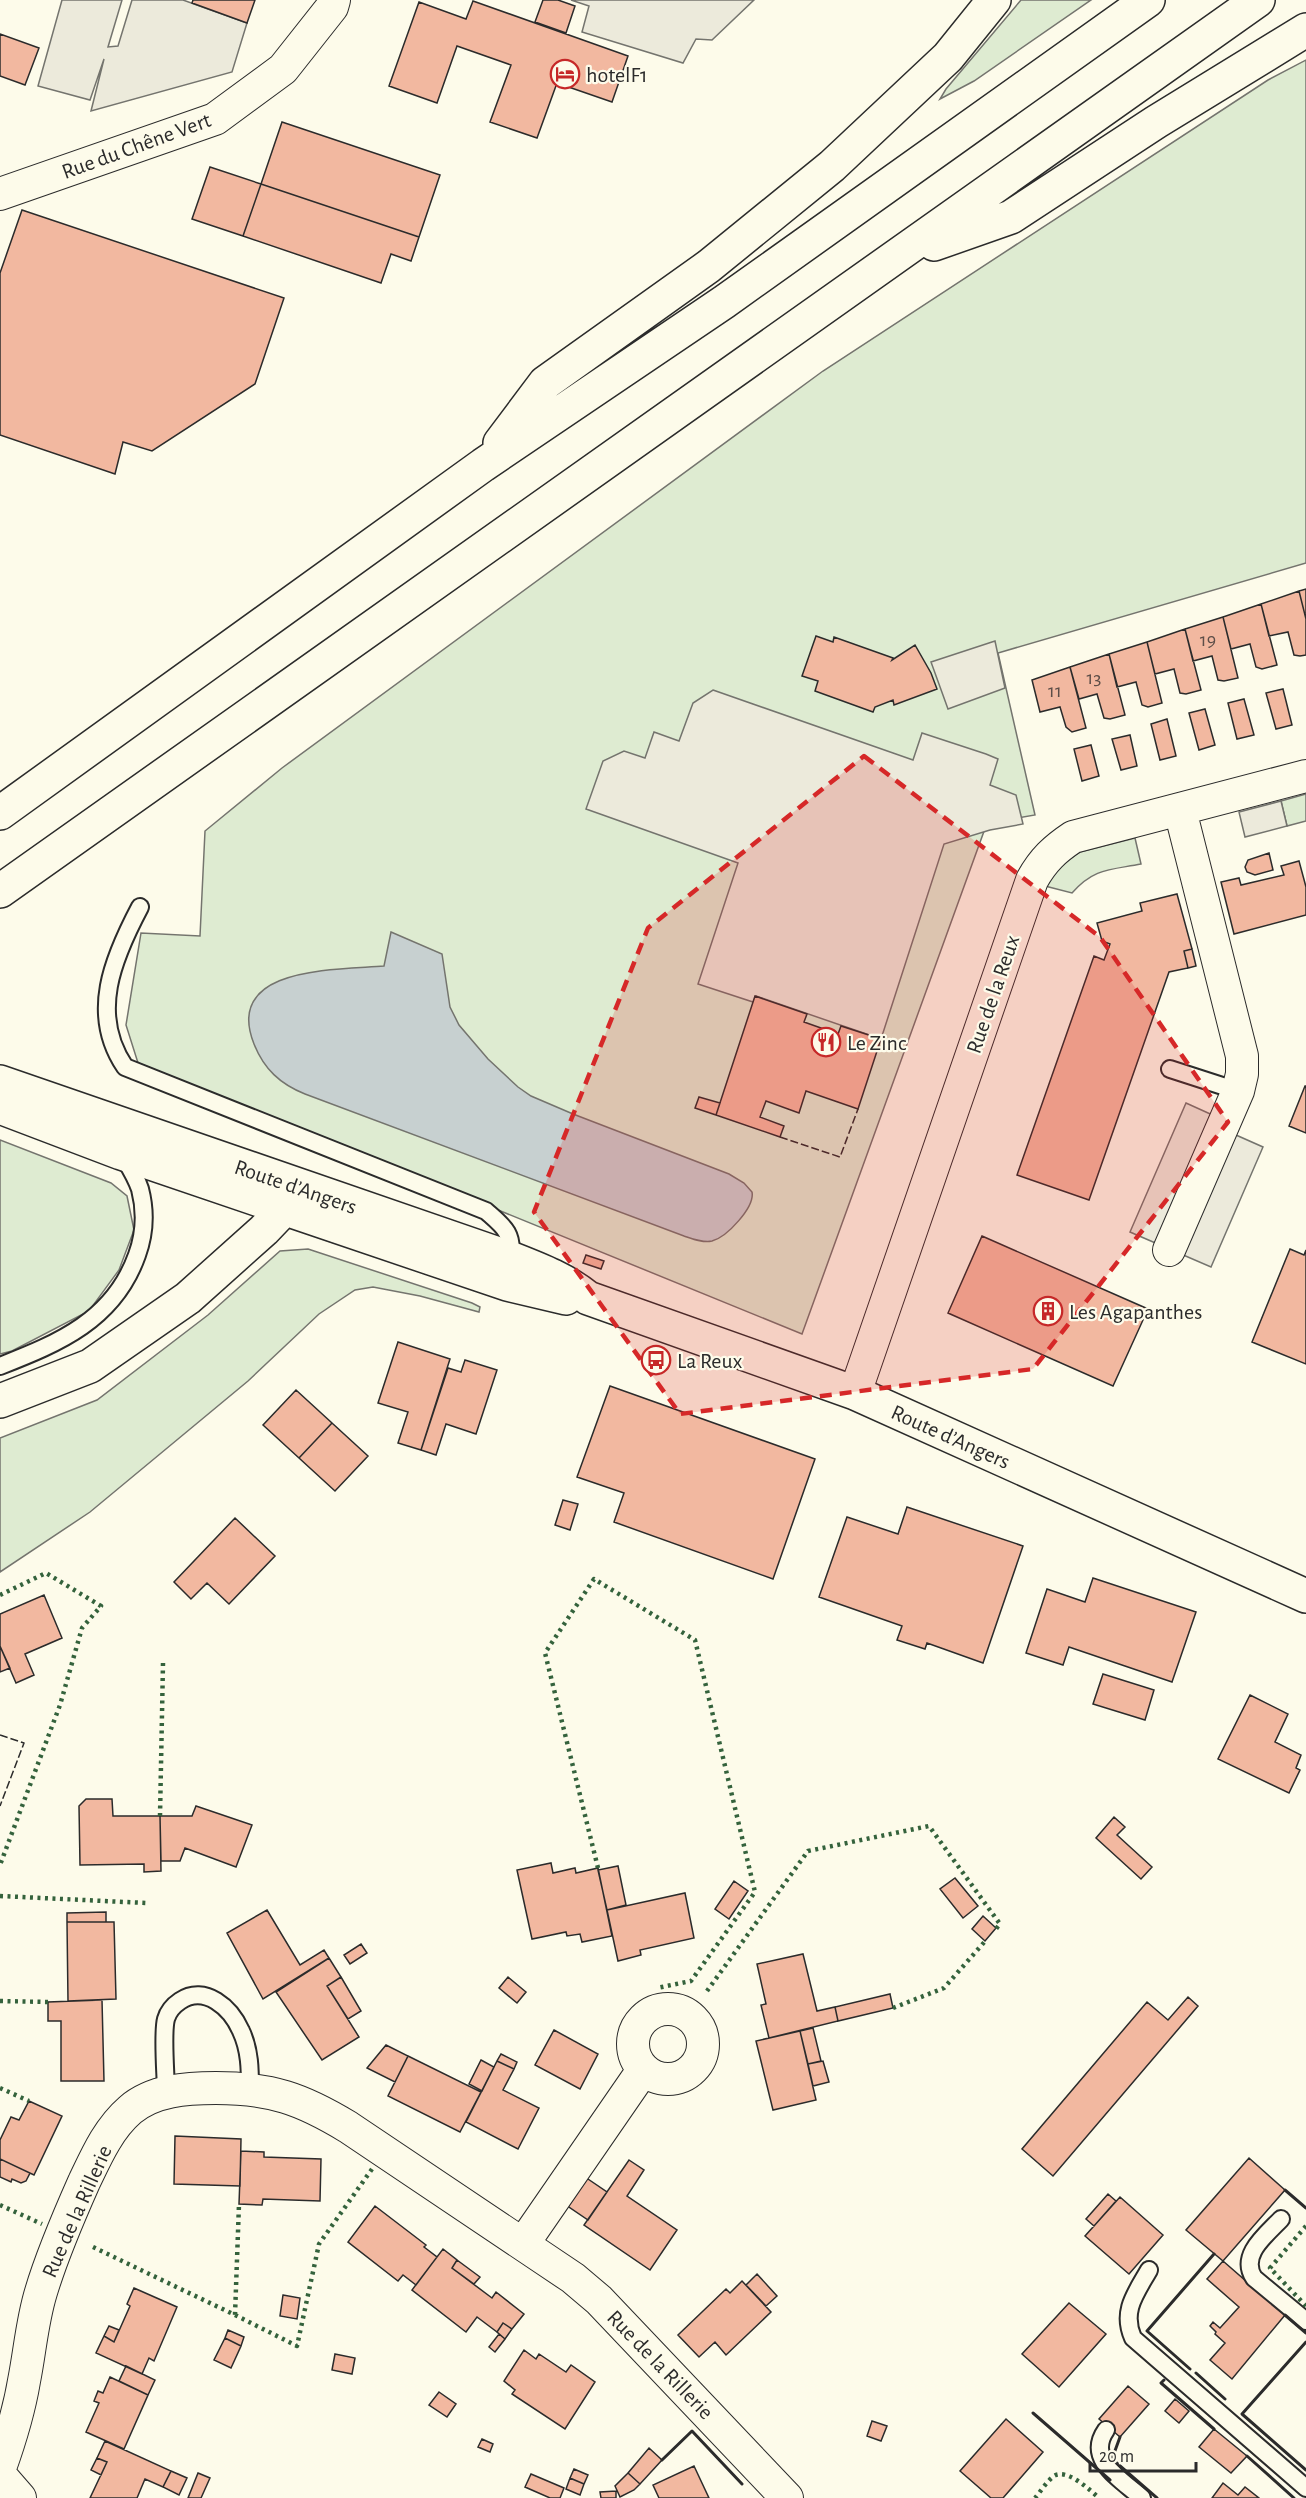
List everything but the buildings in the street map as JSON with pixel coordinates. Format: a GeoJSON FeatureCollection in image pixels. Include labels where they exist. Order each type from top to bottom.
{"type":"FeatureCollection","features":[{"type":"Feature","properties":{"kind":"main road"},"geometry":{"type":"LineString","coordinates":[[483,465],[545,383],[709,266],[832,166],[948,57],[994,0]]}},
{"type":"Feature","properties":{"kind":"main road"},"geometry":{"type":"LineString","coordinates":[[0,813],[483,465],[734,295],[1148,0]]}},
{"type":"Feature","properties":{"kind":"main road"},"geometry":{"type":"LineString","coordinates":[[0,891],[1258,0]]}},
{"type":"Feature","properties":{"kind":"main road"},"geometry":{"type":"LineString","coordinates":[[899,256],[1011,217],[1156,122],[1306,30]]}},
{"type":"Feature","properties":{"kind":"main road","name":"Route d’Angers"},"geometry":{"type":"LineString","coordinates":[[0,1082],[510,1258],[575,1287],[588,1298],[855,1393],[1306,1596]]}},
{"type":"Feature","properties":{"kind":"main road","name":"Route d’Angers"},"geometry":{"type":"LineString","coordinates":[[0,1107],[121,1153],[507,1284],[569,1299],[588,1298]]}},
{"type":"Feature","properties":{"kind":"main road"},"geometry":{"type":"LineString","coordinates":[[0,1401],[90,1366],[188,1298],[285,1209]]}},
{"type":"Feature","properties":{"kind":"street","name":"Rue du Chêne Vert"},"geometry":{"type":"LineString","coordinates":[[0,194],[215,118],[283,69],[332,7],[334,0]]}},
{"type":"Feature","properties":{"kind":"street","name":"Rue de la Reux"},"geometry":{"type":"LineString","coordinates":[[855,1393],[1032,880],[1051,852],[1073,837],[1306,776]]}},
{"type":"Feature","properties":{"kind":"street"},"geometry":{"type":"LineString","coordinates":[[1169,1250],[1238,1092],[1242,1074],[1242,1056],[1180,810]]}},
{"type":"Feature","properties":{"kind":"street"},"geometry":{"type":"LineString","coordinates":[[523,2244],[643,2070]]}},
{"type":"Feature","properties":{"kind":"street","name":"Rue de la Rillerie"},"geometry":{"type":"LineString","coordinates":[[0,2468],[15,2424],[40,2293],[94,2160],[112,2130],[130,2110],[150,2098],[166,2093],[203,2088],[250,2090],[294,2098],[319,2109],[573,2278],[615,2314],[787,2498]]}},
{"type":"Feature","properties":{"kind":"street"},"geometry":{"type":"LineString","coordinates":[[0,2475],[20,2498]]}},
{"type":"Feature","properties":{"kind":"lane"},"geometry":{"type":"LineString","coordinates":[[140,907],[121,943],[108,987],[109,1031],[114,1051],[125,1067],[486,1211],[506,1228],[510,1239],[510,1258]]}},
{"type":"Feature","properties":{"kind":"lane"},"geometry":{"type":"LineString","coordinates":[[1170,1069],[1238,1092]]}},
{"type":"Feature","properties":{"kind":"lane"},"geometry":{"type":"LineString","coordinates":[[0,1366],[49,1347],[87,1324],[113,1300],[132,1269],[143,1237],[144,1208],[139,1186],[121,1153]]}},
{"type":"Feature","properties":{"kind":"lane"},"geometry":{"type":"LineString","coordinates":[[166,2093],[165,2020],[177,2003],[186,1997],[199,1995],[212,1998],[223,2005],[241,2030],[250,2068],[250,2090]]}},
{"type":"Feature","properties":{"kind":"lane"},"geometry":{"type":"LineString","coordinates":[[1281,2219],[1252,2252],[1248,2262],[1250,2271],[1254,2278],[1306,2321]]}},
{"type":"Feature","properties":{"kind":"lane"},"geometry":{"type":"LineString","coordinates":[[1149,2270],[1130,2302],[1127,2320],[1133,2338],[1306,2488]]}},
{"type":"Feature","properties":{"kind":"lane"},"geometry":{"type":"LineString","coordinates":[[1106,2430],[1098,2447],[1100,2456],[1105,2464],[1142,2498]]}},
{"type":"Feature","properties":{"kind":"highlighted area"},"geometry":{"type":"Polygon","coordinates":[[[864,756],[1100,937],[1228,1122],[1033,1369],[680,1414],[534,1212],[648,928],[864,756]]]}},
{"type":"Feature","properties":{"kind":"green space"},"geometry":{"type":"Polygon","coordinates":[[[1021,0],[1091,0],[974,81],[940,99],[946,89],[1021,0]]]}},
{"type":"Feature","properties":{"kind":"green space"},"geometry":{"type":"Polygon","coordinates":[[[1306,60],[1306,563],[998,653],[1035,815],[987,823],[802,1334],[138,1063],[126,1025],[141,933],[200,936],[205,831],[282,768],[823,371],[1268,80],[1306,60]]]}},
{"type":"Feature","properties":{"kind":"green space"},"geometry":{"type":"Polygon","coordinates":[[[1306,794],[1306,821],[1287,826],[1281,801],[1306,794]]]}},
{"type":"Feature","properties":{"kind":"green space"},"geometry":{"type":"Polygon","coordinates":[[[1135,838],[1141,864],[1095,874],[1072,893],[1045,886],[1062,863],[1080,852],[1135,838]]]}},
{"type":"Feature","properties":{"kind":"green space"},"geometry":{"type":"Polygon","coordinates":[[[0,1140],[111,1183],[127,1196],[134,1230],[119,1270],[89,1311],[12,1351],[0,1354],[0,1140]]]}},
{"type":"Feature","properties":{"kind":"green space"},"geometry":{"type":"Polygon","coordinates":[[[308,1249],[472,1303],[480,1307],[479,1312],[420,1296],[373,1287],[355,1290],[319,1314],[248,1381],[90,1512],[0,1572],[0,1438],[97,1400],[208,1315],[280,1251],[308,1249]]]}},
{"type":"Feature","properties":{"kind":"shaded area"},"geometry":{"type":"Polygon","coordinates":[[[62,0],[122,0],[108,47],[118,46],[132,0],[183,0],[247,23],[232,72],[91,111],[104,59],[90,100],[38,86],[62,0]]]}},
{"type":"Feature","properties":{"kind":"shaded area"},"geometry":{"type":"Polygon","coordinates":[[[571,0],[754,0],[712,40],[696,39],[683,63],[582,32],[589,6],[571,0]]]}},
{"type":"Feature","properties":{"kind":"shaded area"},"geometry":{"type":"Polygon","coordinates":[[[995,641],[1005,688],[948,709],[931,662],[995,641]]]}},
{"type":"Feature","properties":{"kind":"shaded area"},"geometry":{"type":"Polygon","coordinates":[[[713,690],[913,760],[922,733],[986,754],[998,759],[990,785],[1016,795],[1023,824],[990,830],[944,844],[881,1039],[756,996],[753,1002],[698,984],[738,863],[586,809],[603,761],[624,751],[645,758],[654,732],[679,741],[693,703],[713,690]]]}},
{"type":"Feature","properties":{"kind":"shaded area"},"geometry":{"type":"Polygon","coordinates":[[[1281,801],[1287,826],[1245,837],[1239,812],[1281,801]]]}},
{"type":"Feature","properties":{"kind":"shaded area"},"geometry":{"type":"Polygon","coordinates":[[[391,932],[442,954],[450,1007],[459,1025],[488,1059],[518,1087],[531,1096],[573,1114],[729,1174],[744,1183],[752,1192],[752,1198],[739,1221],[725,1234],[712,1241],[694,1239],[305,1094],[274,1075],[254,1044],[249,1018],[254,999],[269,986],[289,977],[339,969],[384,966],[391,932]]]}},
{"type":"Feature","properties":{"kind":"shaded area"},"geometry":{"type":"Polygon","coordinates":[[[1186,1103],[1239,1127],[1236,1135],[1263,1147],[1211,1267],[1130,1232],[1186,1103]]]}},
{"type":"Feature","properties":{"kind":"hedge"},"geometry":{"type":"LineString","coordinates":[[0,1595],[46,1573],[101,1606],[82,1628],[60,1705],[0,1865]]}},
{"type":"Feature","properties":{"kind":"hedge"},"geometry":{"type":"LineString","coordinates":[[598,1868],[545,1653],[594,1579],[695,1640],[755,1892],[691,1981],[657,1988]]}},
{"type":"Feature","properties":{"kind":"hedge"},"geometry":{"type":"LineString","coordinates":[[160,1816],[163,1663]]}},
{"type":"Feature","properties":{"kind":"hedge"},"geometry":{"type":"LineString","coordinates":[[707,1991],[808,1851],[929,1826],[1000,1924],[995,1930]]}},
{"type":"Feature","properties":{"kind":"hedge"},"geometry":{"type":"LineString","coordinates":[[0,1896],[146,1903]]}},
{"type":"Feature","properties":{"kind":"hedge"},"geometry":{"type":"LineString","coordinates":[[893,2008],[944,1988],[987,1939]]}},
{"type":"Feature","properties":{"kind":"hedge"},"geometry":{"type":"LineString","coordinates":[[0,2001],[48,2002]]}},
{"type":"Feature","properties":{"kind":"hedge"},"geometry":{"type":"LineString","coordinates":[[0,2088],[29,2101]]}},
{"type":"Feature","properties":{"kind":"hedge"},"geometry":{"type":"LineString","coordinates":[[235,2315],[297,2346],[319,2244],[372,2169]]}},
{"type":"Feature","properties":{"kind":"hedge"},"geometry":{"type":"LineString","coordinates":[[93,2247],[235,2315],[239,2204]]}},
{"type":"Feature","properties":{"kind":"hedge"},"geometry":{"type":"LineString","coordinates":[[0,2205],[42,2224]]}},
{"type":"Feature","properties":{"kind":"hedge"},"geometry":{"type":"LineString","coordinates":[[1306,2226],[1270,2268],[1306,2306]]}},
{"type":"Feature","properties":{"kind":"hedge"},"geometry":{"type":"LineString","coordinates":[[1035,2498],[1046,2483],[1059,2474],[1072,2477],[1099,2498]]}},
{"type":"Feature","properties":{"kind":"fence"},"geometry":{"type":"LineString","coordinates":[[780,1137],[840,1157],[858,1109]]}},
{"type":"Feature","properties":{"kind":"fence"},"geometry":{"type":"LineString","coordinates":[[0,1735],[24,1743],[0,1806]]}},
{"type":"Feature","properties":{"kind":"wall"},"geometry":{"type":"LineString","coordinates":[[1285,2190],[1306,2208]]}},
{"type":"Feature","properties":{"kind":"wall"},"geometry":{"type":"LineString","coordinates":[[1190,2369],[1147,2331],[1214,2254]]}},
{"type":"Feature","properties":{"kind":"wall"},"geometry":{"type":"LineString","coordinates":[[1285,2315],[1306,2333]]}},
{"type":"Feature","properties":{"kind":"wall"},"geometry":{"type":"LineString","coordinates":[[1306,2342],[1242,2414],[1306,2470]]}},
{"type":"Feature","properties":{"kind":"wall"},"geometry":{"type":"LineString","coordinates":[[1196,2373],[1225,2399]]}},
{"type":"Feature","properties":{"kind":"wall"},"geometry":{"type":"LineString","coordinates":[[1164,2380],[1161,2383],[1214,2429]]}},
{"type":"Feature","properties":{"kind":"wall"},"geometry":{"type":"LineString","coordinates":[[1033,2413],[1110,2480]]}},
{"type":"Feature","properties":{"kind":"wall"},"geometry":{"type":"LineString","coordinates":[[662,2460],[692,2431],[742,2484]]}},
{"type":"Feature","properties":{"kind":"wall"},"geometry":{"type":"LineString","coordinates":[[1120,2437],[1112,2459],[1157,2498]]}},
{"type":"Feature","properties":{"kind":"wall"},"geometry":{"type":"LineString","coordinates":[[1247,2456],[1294,2498]]}},
{"type":"Feature","properties":{"kind":"place","name":"hotelF1"},"geometry":{"type":"Point","coordinates":[565,74]}},
{"type":"Feature","properties":{"kind":"place","name":"Le Zinc"},"geometry":{"type":"Point","coordinates":[826,1042]}},
{"type":"Feature","properties":{"kind":"place","name":"Les Agapanthes"},"geometry":{"type":"Point","coordinates":[1048,1311]}},
{"type":"Feature","properties":{"kind":"place","name":"La Reux"},"geometry":{"type":"Point","coordinates":[656,1360]}}]}
